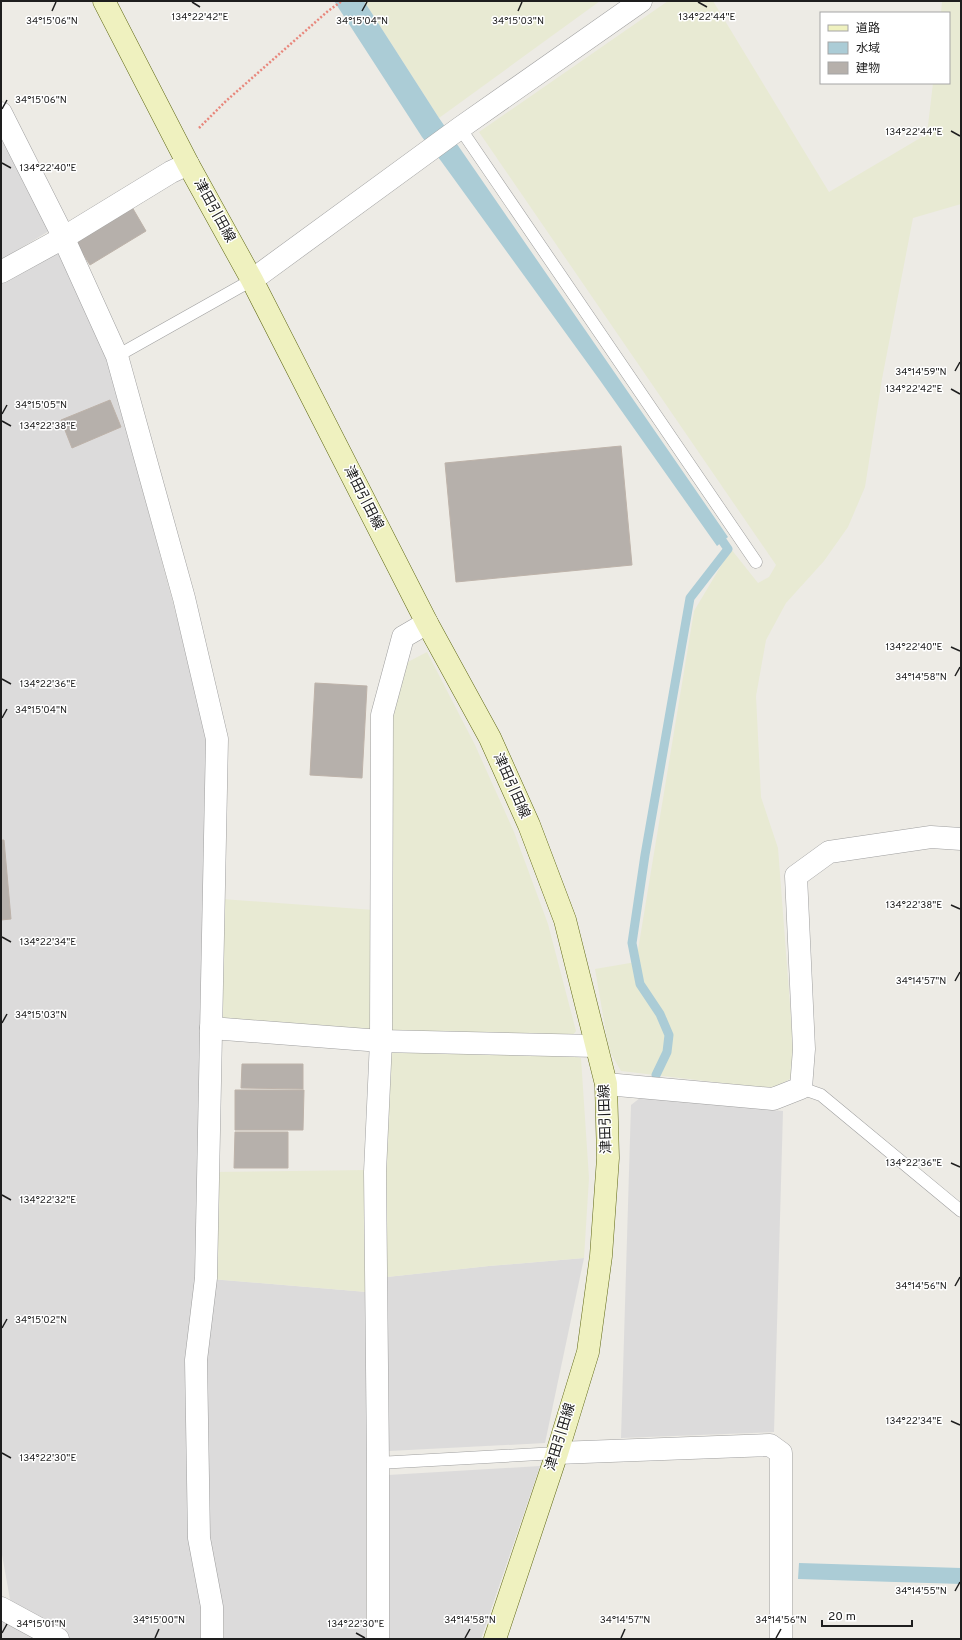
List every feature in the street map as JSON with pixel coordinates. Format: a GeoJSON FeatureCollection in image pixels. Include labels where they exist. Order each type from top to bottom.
{"type":"FeatureCollection","features":[{"type":"Feature","properties":{"kind":"main road","name":"津田引田線"},"geometry":{"type":"LineString","coordinates":[[104,1],[184,155],[252,280],[427,624],[490,738],[529,825],[565,920],[606,1084],[608,1158],[601,1256],[588,1352],[557,1453],[495,1639]]}},
{"type":"Feature","properties":{"kind":"street"},"geometry":{"type":"LineString","coordinates":[[252,280],[425,153],[641,1]]}},
{"type":"Feature","properties":{"kind":"street"},"geometry":{"type":"LineString","coordinates":[[1,113],[63,238],[117,356],[184,598],[217,739],[206,1278],[196,1360],[199,1538],[212,1607],[212,1639]]}},
{"type":"Feature","properties":{"kind":"street"},"geometry":{"type":"LineString","coordinates":[[1,272],[63,238],[171,172],[184,155]]}},
{"type":"Feature","properties":{"kind":"street"},"geometry":{"type":"LineString","coordinates":[[378,1639],[375,1172],[381,1041],[382,715],[403,637],[427,624]]}},
{"type":"Feature","properties":{"kind":"street"},"geometry":{"type":"LineString","coordinates":[[606,1084],[773,1099],[801,1088],[804,1049],[796,876],[829,852],[931,837],[961,838]]}},
{"type":"Feature","properties":{"kind":"street"},"geometry":{"type":"LineString","coordinates":[[211,1028],[381,1041],[596,1046]]}},
{"type":"Feature","properties":{"kind":"street"},"geometry":{"type":"LineString","coordinates":[[557,1453],[770,1445],[781,1453],[781,1639]]}},
{"type":"Feature","properties":{"kind":"street"},"geometry":{"type":"LineString","coordinates":[[1,1608],[58,1639]]}},
{"type":"Feature","properties":{"kind":"lane"},"geometry":{"type":"LineString","coordinates":[[460,128],[756,562]]}},
{"type":"Feature","properties":{"kind":"lane"},"geometry":{"type":"LineString","coordinates":[[117,356],[252,280]]}},
{"type":"Feature","properties":{"kind":"lane"},"geometry":{"type":"LineString","coordinates":[[801,1088],[821,1095],[961,1211]]}},
{"type":"Feature","properties":{"kind":"lane"},"geometry":{"type":"LineString","coordinates":[[378,1463],[557,1453]]}},
{"type":"Feature","properties":{"kind":"path"},"geometry":{"type":"LineString","coordinates":[[184,155],[226,101],[328,11],[342,1]]}},
{"type":"Feature","properties":{"kind":"shaded area"},"geometry":{"type":"Polygon","coordinates":[[[1,134],[49,231],[1,260],[1,134]]]}},
{"type":"Feature","properties":{"kind":"shaded area"},"geometry":{"type":"Polygon","coordinates":[[[61,247],[107,358],[172,599],[208,740],[200,1024],[198,1277],[206,1639],[72,1639],[11,1605],[1,1549],[1,280],[61,247]]]}},
{"type":"Feature","properties":{"kind":"shaded area"},"geometry":{"type":"Polygon","coordinates":[[[640,1098],[783,1111],[774,1432],[621,1438],[631,1105],[640,1098]]]}},
{"type":"Feature","properties":{"kind":"shaded area"},"geometry":{"type":"Polygon","coordinates":[[[584,1258],[545,1443],[389,1451],[387,1277],[584,1258]]]}},
{"type":"Feature","properties":{"kind":"shaded area"},"geometry":{"type":"Polygon","coordinates":[[[211,1279],[367,1292],[366,1639],[224,1639],[223,1611],[209,1547],[205,1360],[211,1279]]]}},
{"type":"Feature","properties":{"kind":"shaded area"},"geometry":{"type":"Polygon","coordinates":[[[540,1466],[481,1639],[387,1639],[388,1475],[540,1466]]]}},
{"type":"Feature","properties":{"kind":"shaded area"},"geometry":{"type":"Polygon","coordinates":[[[1,1618],[41,1639],[1,1639],[1,1618]]]}},
{"type":"Feature","properties":{"kind":"green space"},"geometry":{"type":"Polygon","coordinates":[[[364,1],[600,1],[439,118],[364,1]]]}},
{"type":"Feature","properties":{"kind":"green space"},"geometry":{"type":"Polygon","coordinates":[[[668,1],[713,1],[829,192],[927,134],[933,84],[950,84],[950,12],[941,12],[942,1],[961,1],[961,204],[913,218],[882,379],[865,487],[848,527],[824,561],[786,603],[766,640],[756,696],[761,797],[778,848],[795,1070],[790,1079],[772,1089],[621,1071],[609,1050],[595,969],[636,962],[694,611],[731,549],[758,583],[769,577],[776,565],[479,132],[668,1]]]}},
{"type":"Feature","properties":{"kind":"green space"},"geometry":{"type":"Polygon","coordinates":[[[427,652],[475,745],[514,832],[548,924],[576,1031],[570,1039],[393,1033],[385,1027],[391,709],[404,664],[427,652]]]}},
{"type":"Feature","properties":{"kind":"green space"},"geometry":{"type":"Polygon","coordinates":[[[222,899],[374,910],[373,1033],[217,1017],[222,899]]]}},
{"type":"Feature","properties":{"kind":"green space"},"geometry":{"type":"Polygon","coordinates":[[[392,1052],[568,1055],[581,1058],[589,1178],[584,1258],[387,1277],[383,1168],[386,1057],[392,1052]]]}},
{"type":"Feature","properties":{"kind":"green space"},"geometry":{"type":"Polygon","coordinates":[[[367,1170],[367,1292],[211,1279],[214,1172],[367,1170]]]}},
{"type":"Feature","properties":{"kind":"water"},"geometry":{"type":"Polygon","coordinates":[[[334,1],[364,1],[439,118],[728,537],[717,546],[599,379],[422,137],[334,1]]]}},
{"type":"Feature","properties":{"kind":"water"},"geometry":{"type":"Polygon","coordinates":[[[799,1563],[961,1568],[961,1584],[798,1579],[799,1563]]]}},
{"type":"Feature","properties":{"kind":"building"},"geometry":{"type":"Polygon","coordinates":[[[132,207],[146,231],[90,265],[75,241],[132,207]]]}},
{"type":"Feature","properties":{"kind":"building"},"geometry":{"type":"Polygon","coordinates":[[[110,400],[121,427],[72,448],[61,420],[110,400]]]}},
{"type":"Feature","properties":{"kind":"building"},"geometry":{"type":"Polygon","coordinates":[[[621,446],[632,565],[456,582],[445,463],[621,446]]]}},
{"type":"Feature","properties":{"kind":"building"},"geometry":{"type":"Polygon","coordinates":[[[315,683],[367,686],[362,778],[310,775],[315,683]]]}},
{"type":"Feature","properties":{"kind":"building"},"geometry":{"type":"Polygon","coordinates":[[[1,840],[4,840],[11,919],[1,920],[1,840]]]}},
{"type":"Feature","properties":{"kind":"building"},"geometry":{"type":"Polygon","coordinates":[[[242,1064],[303,1064],[303,1089],[241,1088],[242,1064]]]}},
{"type":"Feature","properties":{"kind":"building"},"geometry":{"type":"Polygon","coordinates":[[[235,1090],[304,1090],[303,1130],[235,1130],[235,1090]]]}},
{"type":"Feature","properties":{"kind":"building"},"geometry":{"type":"Polygon","coordinates":[[[235,1132],[288,1132],[288,1168],[234,1168],[235,1132]]]}},
{"type":"Feature","properties":{"kind":"waterway"},"geometry":{"type":"LineString","coordinates":[[656,1075],[667,1052],[669,1035],[660,1014],[640,984],[632,943],[645,855],[690,598],[728,549],[717,533]]}}]}
